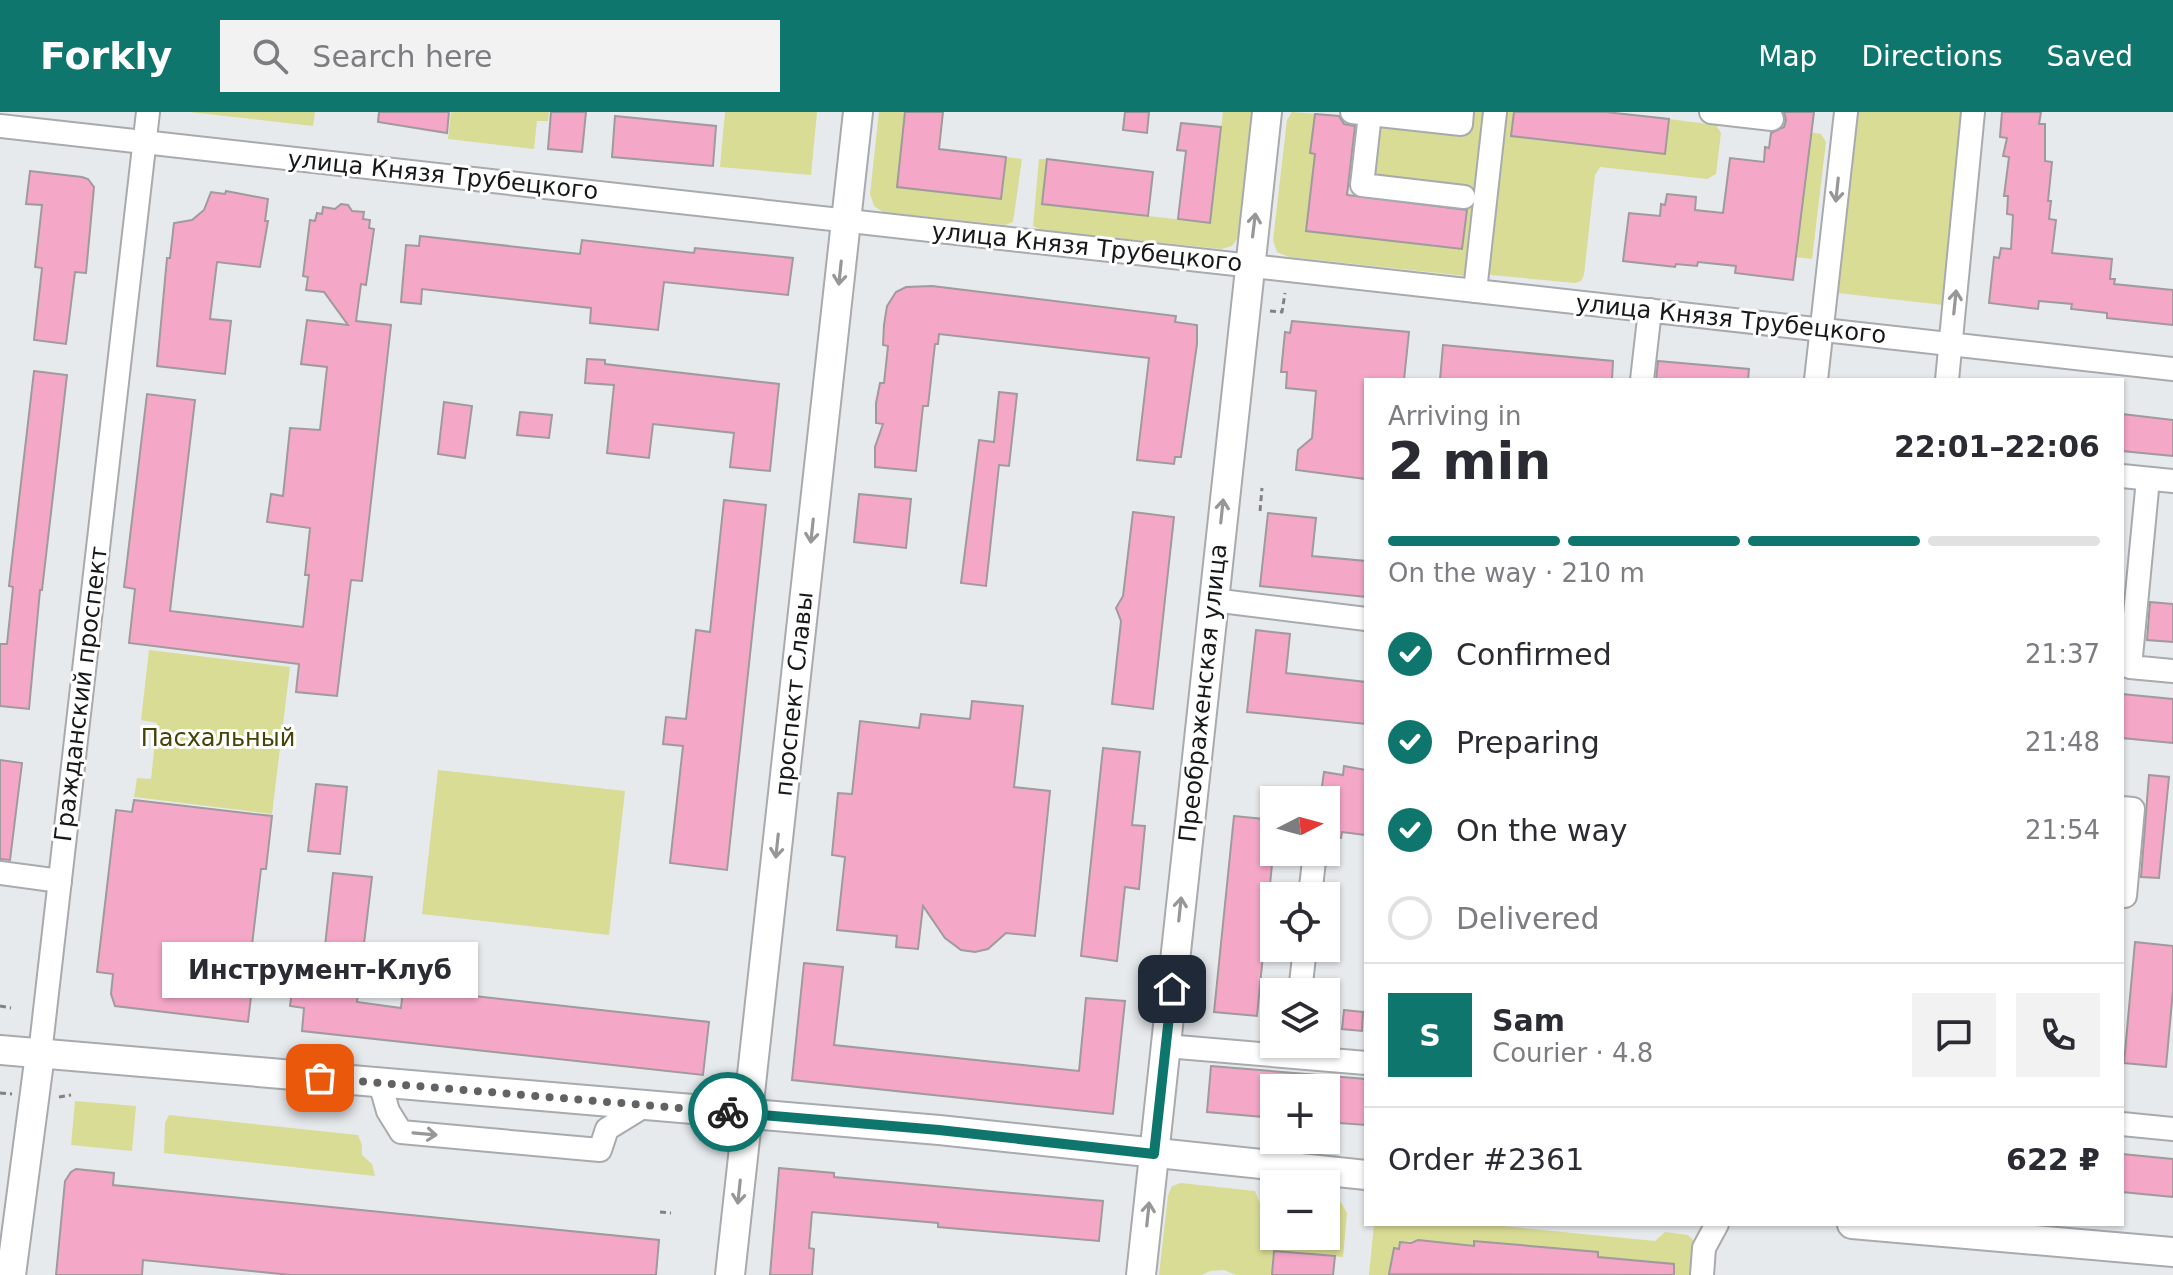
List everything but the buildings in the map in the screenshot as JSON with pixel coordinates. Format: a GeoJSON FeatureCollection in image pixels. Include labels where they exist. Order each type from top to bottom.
{"type":"FeatureCollection","features":[{"type":"Feature","properties":{"kind":"main road","name":"проспект Славы"},"geometry":{"type":"LineString","coordinates":[[730,1275],[858,112]]}},
{"type":"Feature","properties":{"kind":"main road","name":"Преображенская улица"},"geometry":{"type":"LineString","coordinates":[[1141,1275],[1267,112]]}},
{"type":"Feature","properties":{"kind":"main road"},"geometry":{"type":"LineString","coordinates":[[0,1050],[939,1130],[1364,1175]]}},
{"type":"Feature","properties":{"kind":"main road","name":"Гражданский проспект"},"geometry":{"type":"LineString","coordinates":[[11,1275],[40,1054]]}},
{"type":"Feature","properties":{"kind":"main road"},"geometry":{"type":"LineString","coordinates":[[1902,1226],[2071,1234],[2173,1252]]}},
{"type":"Feature","properties":{"kind":"street","name":"Гражданский проспект"},"geometry":{"type":"LineString","coordinates":[[40,1054],[148,112]]}},
{"type":"Feature","properties":{"kind":"street"},"geometry":{"type":"LineString","coordinates":[[1462,112],[1461,124],[1361,113],[1362,185],[1464,197]]}},
{"type":"Feature","properties":{"kind":"street"},"geometry":{"type":"LineString","coordinates":[[1475,291],[1495,112]]}},
{"type":"Feature","properties":{"kind":"street"},"geometry":{"type":"LineString","coordinates":[[1711,112],[1772,119]]}},
{"type":"Feature","properties":{"kind":"street"},"geometry":{"type":"LineString","coordinates":[[1816,378],[1846,112]]}},
{"type":"Feature","properties":{"kind":"street"},"geometry":{"type":"LineString","coordinates":[[1947,378],[1973,112]]}},
{"type":"Feature","properties":{"kind":"street","name":"улица Князя Трубецкого"},"geometry":{"type":"LineString","coordinates":[[0,126],[2173,369]]}},
{"type":"Feature","properties":{"kind":"street"},"geometry":{"type":"LineString","coordinates":[[1642,378],[1650,310]]}},
{"type":"Feature","properties":{"kind":"street"},"geometry":{"type":"LineString","coordinates":[[2124,476],[2173,481]]}},
{"type":"Feature","properties":{"kind":"street"},"geometry":{"type":"LineString","coordinates":[[2148,479],[2130,578],[2130,667],[2173,671]]}},
{"type":"Feature","properties":{"kind":"street"},"geometry":{"type":"LineString","coordinates":[[1213,600],[1364,619]]}},
{"type":"Feature","properties":{"kind":"street"},"geometry":{"type":"LineString","coordinates":[[2124,808],[2133,809],[2124,896]]}},
{"type":"Feature","properties":{"kind":"street"},"geometry":{"type":"LineString","coordinates":[[0,873],[60,881]]}},
{"type":"Feature","properties":{"kind":"street"},"geometry":{"type":"LineString","coordinates":[[1166,1046],[1260,1049]]}},
{"type":"Feature","properties":{"kind":"street"},"geometry":{"type":"LineString","coordinates":[[1339,1058],[1364,1063]]}},
{"type":"Feature","properties":{"kind":"street"},"geometry":{"type":"LineString","coordinates":[[380,1083],[388,1111],[401,1132],[600,1150],[607,1129],[646,1105]]}},
{"type":"Feature","properties":{"kind":"street"},"geometry":{"type":"LineString","coordinates":[[2124,1124],[2173,1129]]}},
{"type":"Feature","properties":{"kind":"street"},"geometry":{"type":"LineString","coordinates":[[1702,1275],[1704,1248],[1716,1226]]}},
{"type":"Feature","properties":{"kind":"path"},"geometry":{"type":"LineString","coordinates":[[1265,310],[1282,312],[1285,293]]}},
{"type":"Feature","properties":{"kind":"path"},"geometry":{"type":"LineString","coordinates":[[1260,511],[1262,488]]}},
{"type":"Feature","properties":{"kind":"path"},"geometry":{"type":"LineString","coordinates":[[0,1006],[11,1008]]}},
{"type":"Feature","properties":{"kind":"path"},"geometry":{"type":"LineString","coordinates":[[660,1212],[671,1213]]}},
{"type":"Feature","properties":{"kind":"green space"},"geometry":{"type":"Polygon","coordinates":[[[189,112],[315,112],[313,126],[189,112]]]}},
{"type":"Feature","properties":{"kind":"green space"},"geometry":{"type":"Polygon","coordinates":[[[451,112],[549,112],[548,121],[537,121],[534,149],[448,139],[451,112]]]}},
{"type":"Feature","properties":{"kind":"green space"},"geometry":{"type":"Polygon","coordinates":[[[725,112],[817,112],[811,175],[720,167],[725,112]]]}},
{"type":"Feature","properties":{"kind":"green space"},"geometry":{"type":"Polygon","coordinates":[[[879,112],[905,112],[897,187],[1006,157],[1022,159],[1013,222],[1005,225],[883,212],[874,206],[870,194],[879,112]]]}},
{"type":"Feature","properties":{"kind":"green space"},"geometry":{"type":"Polygon","coordinates":[[[1223,112],[1253,112],[1239,236],[1232,246],[1221,249],[1041,230],[1033,226],[1039,159],[1047,159],[1043,204],[1210,223],[1223,112]]]}},
{"type":"Feature","properties":{"kind":"green space"},"geometry":{"type":"Polygon","coordinates":[[[1292,112],[1315,114],[1310,153],[1315,154],[1306,231],[1462,249],[1469,191],[1372,177],[1377,128],[1468,112],[1489,112],[1466,276],[1289,257],[1277,252],[1273,240],[1287,120],[1292,112]]]}},
{"type":"Feature","properties":{"kind":"green space"},"geometry":{"type":"Polygon","coordinates":[[[1504,112],[1514,112],[1511,136],[1665,154],[1669,119],[1716,125],[1721,133],[1716,174],[1707,179],[1600,167],[1595,175],[1581,281],[1491,275],[1487,270],[1504,112]]]}},
{"type":"Feature","properties":{"kind":"green space"},"geometry":{"type":"Polygon","coordinates":[[[1848,112],[1971,112],[1952,306],[1829,292],[1848,112]]]}},
{"type":"Feature","properties":{"kind":"green space"},"geometry":{"type":"Polygon","coordinates":[[[1809,132],[1821,134],[1826,142],[1812,259],[1795,257],[1800,215],[1803,213],[1809,132]]]}},
{"type":"Feature","properties":{"kind":"green space","name":"Пасхальный"},"geometry":{"type":"Polygon","coordinates":[[[149,650],[290,667],[272,814],[134,797],[137,778],[151,779],[157,723],[141,720],[149,650]]]}},
{"type":"Feature","properties":{"kind":"green space"},"geometry":{"type":"Polygon","coordinates":[[[438,770],[625,791],[609,935],[422,914],[438,770]]]}},
{"type":"Feature","properties":{"kind":"green space"},"geometry":{"type":"Polygon","coordinates":[[[75,1101],[136,1106],[132,1151],[71,1145],[75,1101]]]}},
{"type":"Feature","properties":{"kind":"green space"},"geometry":{"type":"Polygon","coordinates":[[[169,1115],[358,1135],[362,1155],[372,1164],[375,1176],[164,1153],[165,1123],[169,1115]]]}},
{"type":"Feature","properties":{"kind":"green space"},"geometry":{"type":"Polygon","coordinates":[[[1181,1183],[1255,1191],[1260,1204],[1260,1250],[1340,1250],[1340,1201],[1347,1213],[1343,1257],[1274,1251],[1272,1275],[1236,1275],[1224,1270],[1202,1275],[1159,1275],[1168,1195],[1172,1186],[1181,1183]]]}},
{"type":"Feature","properties":{"kind":"green space"},"geometry":{"type":"Polygon","coordinates":[[[1374,1226],[1502,1226],[1655,1241],[1665,1232],[1688,1235],[1695,1242],[1693,1275],[1676,1275],[1654,1261],[1598,1257],[1598,1252],[1475,1241],[1473,1246],[1418,1240],[1400,1242],[1399,1249],[1394,1248],[1389,1274],[1392,1275],[1369,1275],[1374,1226]]]}},
{"type":"Feature","properties":{"kind":"way so far"},"geometry":{"type":"LineString","coordinates":[[320,1078],[728,1112]]}},
{"type":"Feature","properties":{"kind":"place","name":"Инструмент-Клуб"},"geometry":{"type":"Point","coordinates":[320,1078]}},
{"type":"Feature","properties":{"kind":"route"},"geometry":{"type":"LineString","coordinates":[[728,1112],[939,1130],[1154,1154],[1172,989]]}}]}
